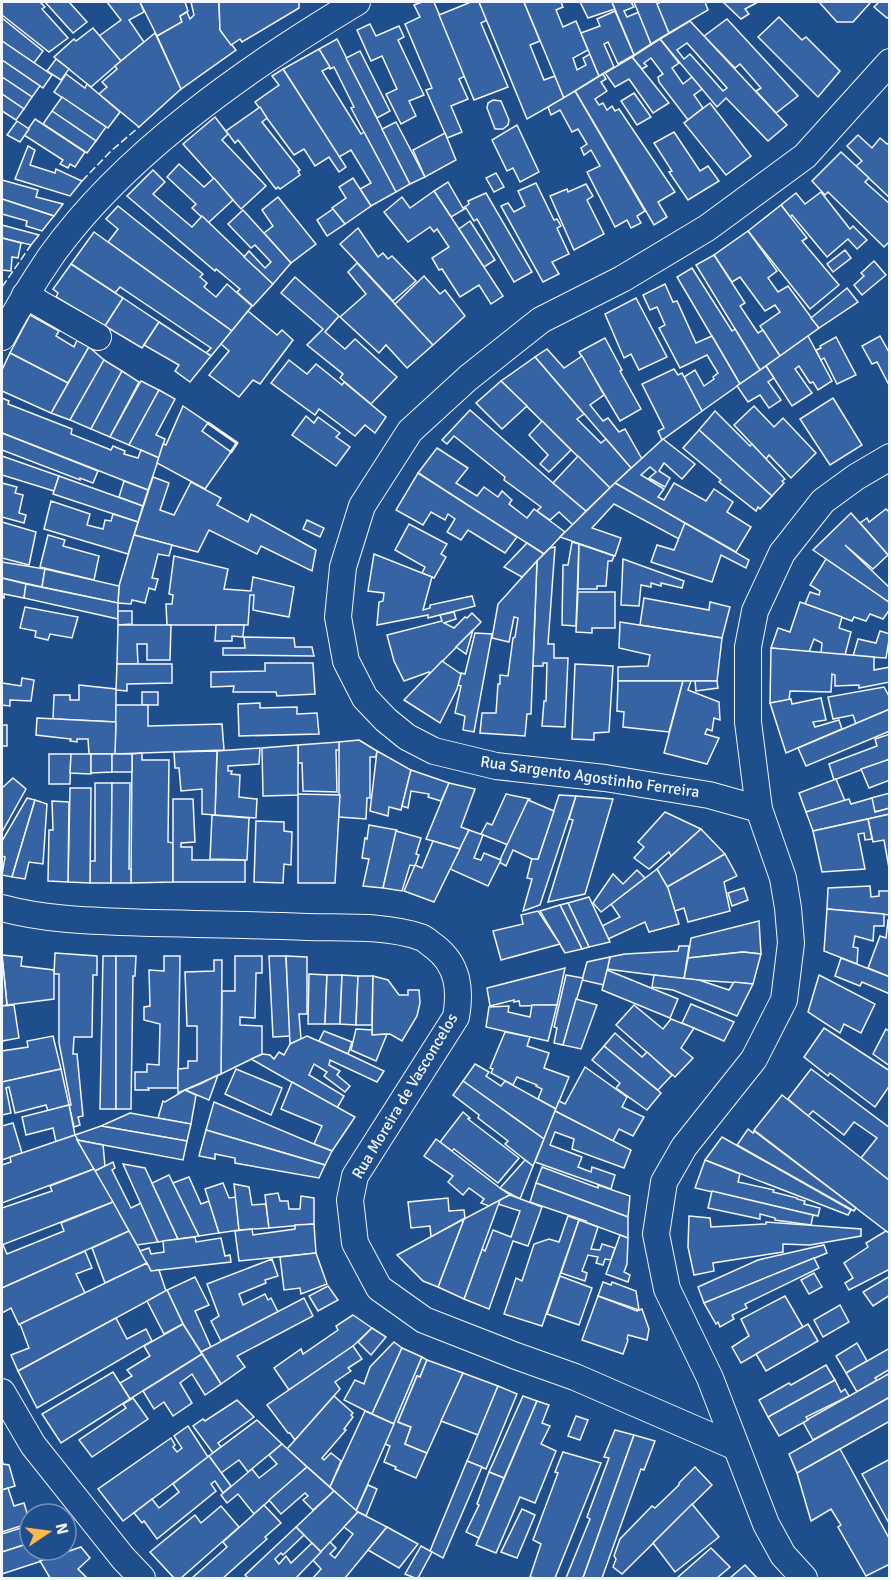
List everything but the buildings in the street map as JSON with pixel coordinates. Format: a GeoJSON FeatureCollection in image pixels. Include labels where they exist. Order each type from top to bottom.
{"type":"FeatureCollection","features":[{"type":"Feature","properties":{"kind":"street"},"geometry":{"type":"LineString","coordinates":[[2,337],[25,295],[52,254],[101,196],[154,145],[233,82],[357,2]]}},
{"type":"Feature","properties":{"kind":"street","name":"Rua Sargento Agostinho Ferreira"},"geometry":{"type":"LineString","coordinates":[[759,809],[709,795],[605,778],[496,766],[434,751],[407,737],[386,720],[365,698],[346,661],[338,617],[343,567],[362,506],[410,431],[468,378],[541,320],[622,279],[707,228],[805,156],[890,62]]}},
{"type":"Feature","properties":{"kind":"street"},"geometry":{"type":"LineString","coordinates":[[25,295],[98,337]]}},
{"type":"Feature","properties":{"kind":"street"},"geometry":{"type":"LineString","coordinates":[[804,1578],[783,1555],[766,1524],[710,1378],[667,1288],[656,1233],[664,1182],[684,1147],[754,1059],[784,1000],[791,943],[788,908],[783,878],[759,809],[748,722],[748,648],[755,611],[782,554],[823,501],[856,477],[890,457]]}},
{"type":"Feature","properties":{"kind":"street","name":"Rua Moreira de Vasconcelos"},"geometry":{"type":"LineString","coordinates":[[2,908],[102,921],[383,930],[422,937],[443,954],[454,970],[459,987],[458,1005],[456,1017],[355,1176],[350,1200],[355,1243],[379,1288],[424,1320],[575,1377],[736,1448]]}},
{"type":"Feature","properties":{"kind":"street"},"geometry":{"type":"LineString","coordinates":[[2,1392],[33,1444],[123,1558],[142,1578]]}},
{"type":"Feature","properties":{"kind":"fence"},"geometry":{"type":"LineString","coordinates":[[82,181],[111,151],[139,127]]}},
{"type":"Feature","properties":{"kind":"fence"},"geometry":{"type":"LineString","coordinates":[[2,287],[31,245]]}},
{"type":"Feature","properties":{"kind":"wall"},"geometry":{"type":"LineString","coordinates":[[208,423],[237,443],[231,452]]}}]}
